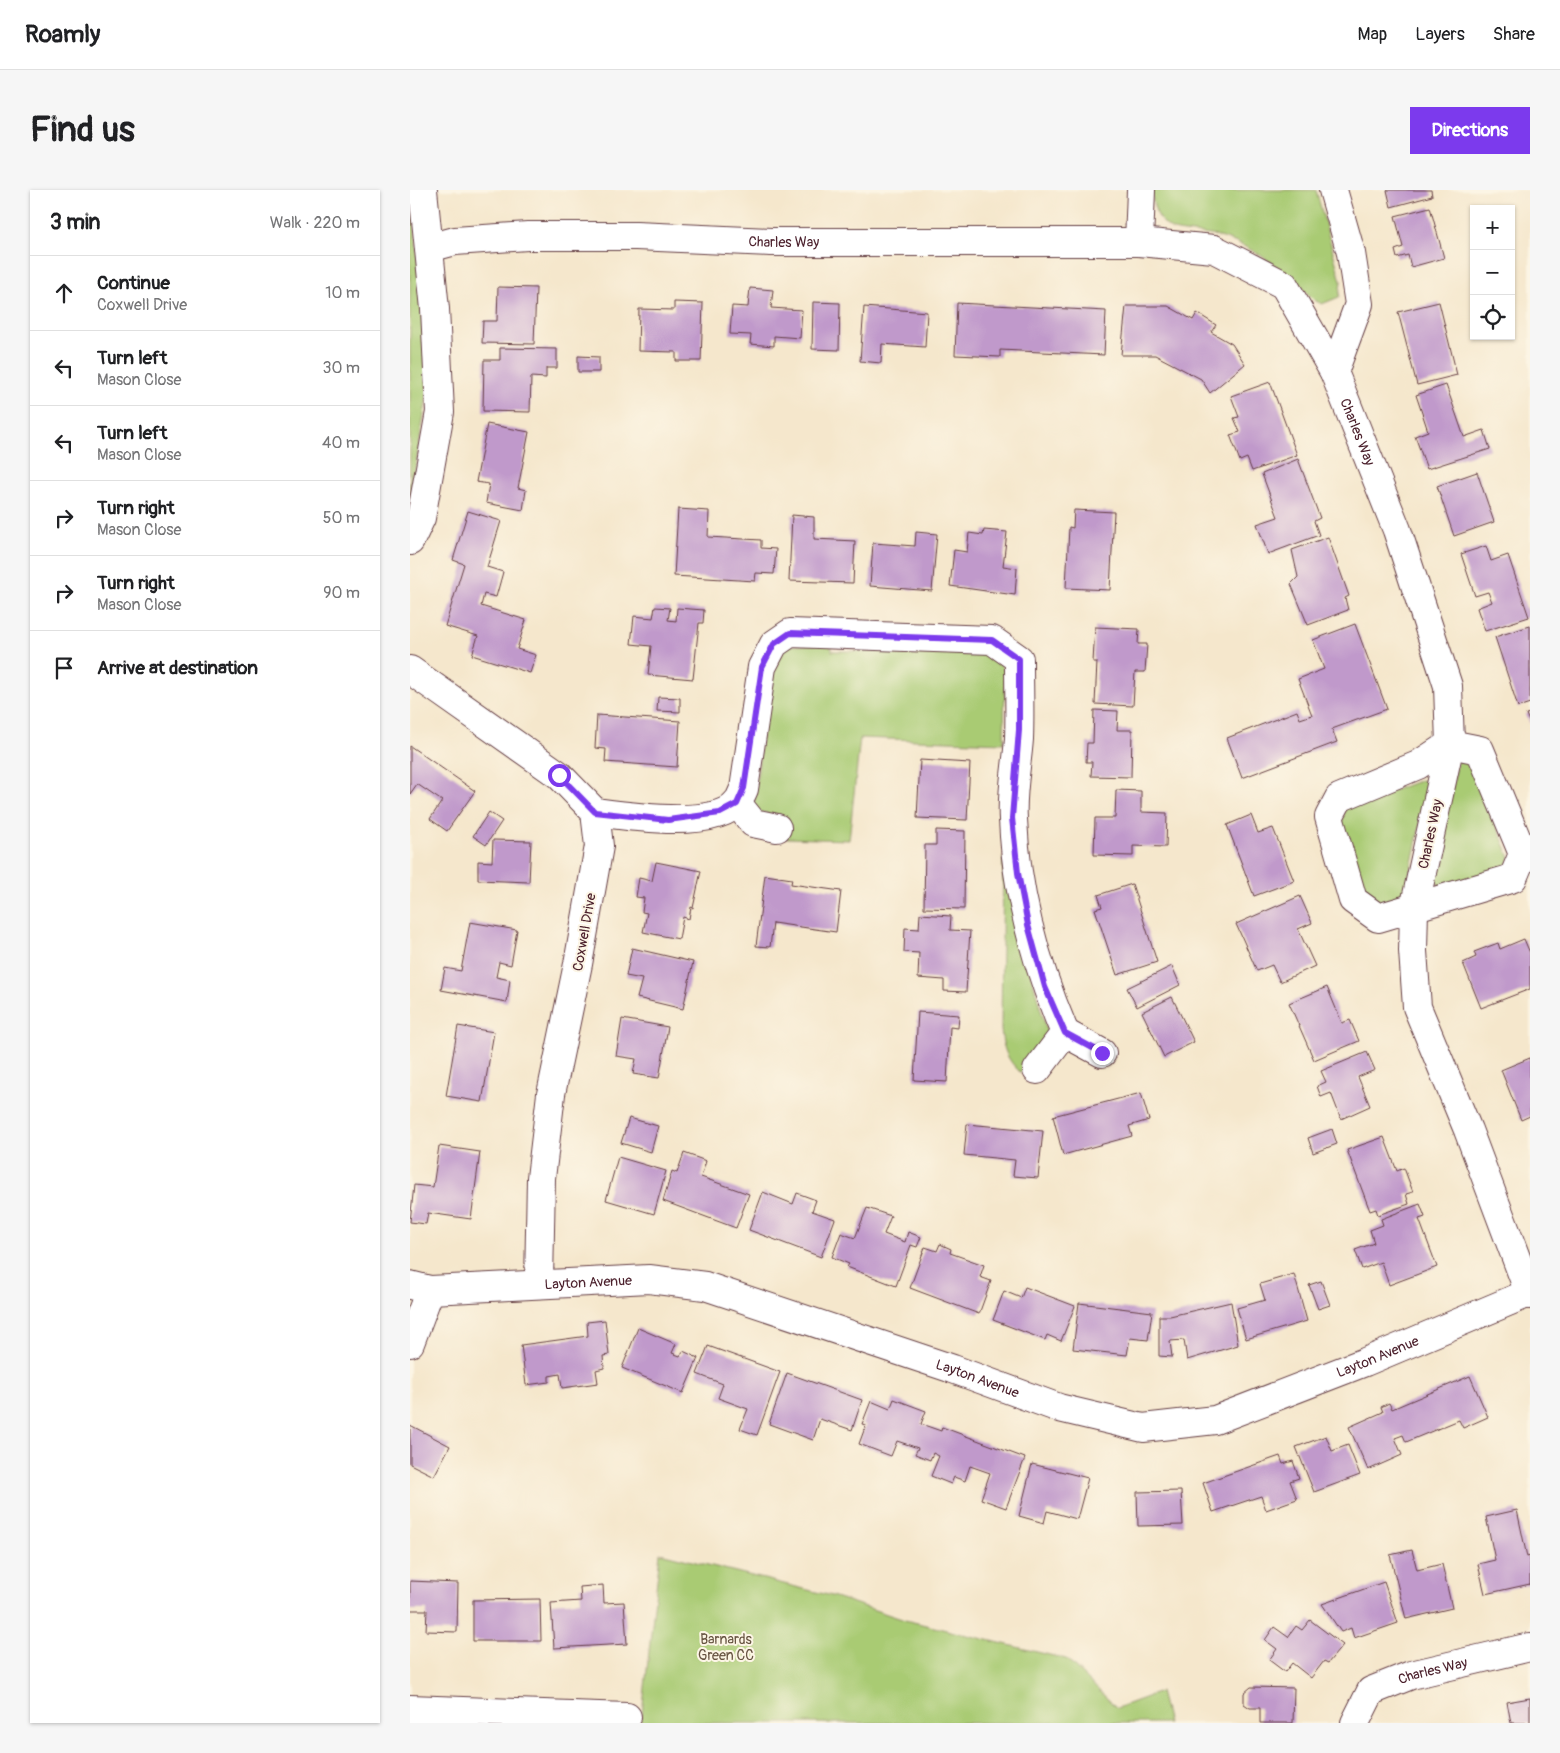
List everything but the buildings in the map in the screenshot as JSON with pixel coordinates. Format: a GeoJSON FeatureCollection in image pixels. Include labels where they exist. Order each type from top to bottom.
{"type":"FeatureCollection","features":[{"type":"Feature","properties":{"kind":"street"},"geometry":{"type":"LineString","coordinates":[[410,542],[421,518],[440,412],[435,309],[423,190]]}},
{"type":"Feature","properties":{"kind":"street"},"geometry":{"type":"LineString","coordinates":[[1140,242],[1141,190]]}},
{"type":"Feature","properties":{"kind":"street"},"geometry":{"type":"LineString","coordinates":[[1333,190],[1351,253],[1360,304],[1334,372]]}},
{"type":"Feature","properties":{"kind":"street","name":"Charles Way"},"geometry":{"type":"LineString","coordinates":[[429,248],[455,240],[528,236],[636,236],[771,242],[1140,242],[1214,249],[1284,285],[1334,372],[1398,530],[1448,686],[1450,744],[1414,909],[1413,951],[1417,1007],[1468,1130],[1529,1294]]}},
{"type":"Feature","properties":{"kind":"street"},"geometry":{"type":"LineString","coordinates":[[410,670],[559,775],[595,812],[668,820],[720,813],[737,804],[744,788],[762,667],[774,644],[790,633],[992,640],[1019,659],[1019,730],[1012,818],[1018,873],[1028,925],[1045,987],[1065,1033],[1102,1053]]}},
{"type":"Feature","properties":{"kind":"street"},"geometry":{"type":"LineString","coordinates":[[1450,744],[1480,750],[1523,854],[1513,878],[1414,909],[1378,918],[1353,900],[1329,817],[1339,798],[1418,765],[1450,744]]}},
{"type":"Feature","properties":{"kind":"street"},"geometry":{"type":"LineString","coordinates":[[737,804],[753,824],[777,828]]}},
{"type":"Feature","properties":{"kind":"street","name":"Coxwell Drive"},"geometry":{"type":"LineString","coordinates":[[539,1283],[542,1178],[550,1094],[578,964],[598,854],[599,846],[595,812]]}},
{"type":"Feature","properties":{"kind":"street"},"geometry":{"type":"LineString","coordinates":[[1037,1070],[1065,1033]]}},
{"type":"Feature","properties":{"kind":"street","name":"Layton Avenue"},"geometry":{"type":"LineString","coordinates":[[420,1288],[650,1279],[705,1286],[953,1369],[1059,1408],[1143,1428],[1215,1420],[1365,1362],[1529,1294]]}},
{"type":"Feature","properties":{"kind":"street"},"geometry":{"type":"LineString","coordinates":[[410,1343],[420,1288]]}},
{"type":"Feature","properties":{"kind":"street","name":"Charles Way"},"geometry":{"type":"LineString","coordinates":[[1355,1723],[1371,1691],[1411,1675],[1530,1647]]}},
{"type":"Feature","properties":{"kind":"street"},"geometry":{"type":"LineString","coordinates":[[410,1709],[627,1717]]}},
{"type":"Feature","properties":{"kind":"green space"},"geometry":{"type":"Polygon","coordinates":[[[410,190],[412,190],[428,391],[410,498],[410,190]]]}},
{"type":"Feature","properties":{"kind":"green space"},"geometry":{"type":"Polygon","coordinates":[[[1152,190],[1316,190],[1341,281],[1339,297],[1322,304],[1314,300],[1270,261],[1244,246],[1216,236],[1171,229],[1156,212],[1152,190]]]}},
{"type":"Feature","properties":{"kind":"green space"},"geometry":{"type":"Polygon","coordinates":[[[830,644],[832,651],[948,652],[952,645],[980,650],[996,658],[1005,671],[1004,743],[860,738],[849,840],[786,838],[788,817],[760,812],[754,804],[770,668],[783,646],[830,644]]]}},
{"type":"Feature","properties":{"kind":"green space"},"geometry":{"type":"Polygon","coordinates":[[[1463,756],[1470,760],[1510,858],[1507,867],[1443,889],[1434,881],[1434,873],[1458,760],[1463,756]]]}},
{"type":"Feature","properties":{"kind":"green space"},"geometry":{"type":"Polygon","coordinates":[[[1421,780],[1425,781],[1428,787],[1406,891],[1393,902],[1376,903],[1367,894],[1341,827],[1345,809],[1421,780]]]}},
{"type":"Feature","properties":{"kind":"green space"},"geometry":{"type":"Polygon","coordinates":[[[1003,857],[1020,935],[1047,1032],[1035,1056],[1021,1073],[1006,1054],[1001,1030],[1003,857]]]}},
{"type":"Feature","properties":{"kind":"green space","name":"Barnards Green CC"},"geometry":{"type":"Polygon","coordinates":[[[660,1553],[832,1596],[905,1620],[1066,1659],[1117,1708],[1160,1692],[1168,1723],[641,1723],[660,1553]]]}},
{"type":"Feature","properties":{"kind":"route"},"geometry":{"type":"LineString","coordinates":[[559,775],[595,812],[668,820],[720,813],[737,804],[744,788],[762,667],[774,644],[790,633],[868,634],[930,639],[992,640],[1019,659],[1019,730],[1012,818],[1018,873],[1028,925],[1045,987],[1065,1033],[1102,1053]]}}]}
